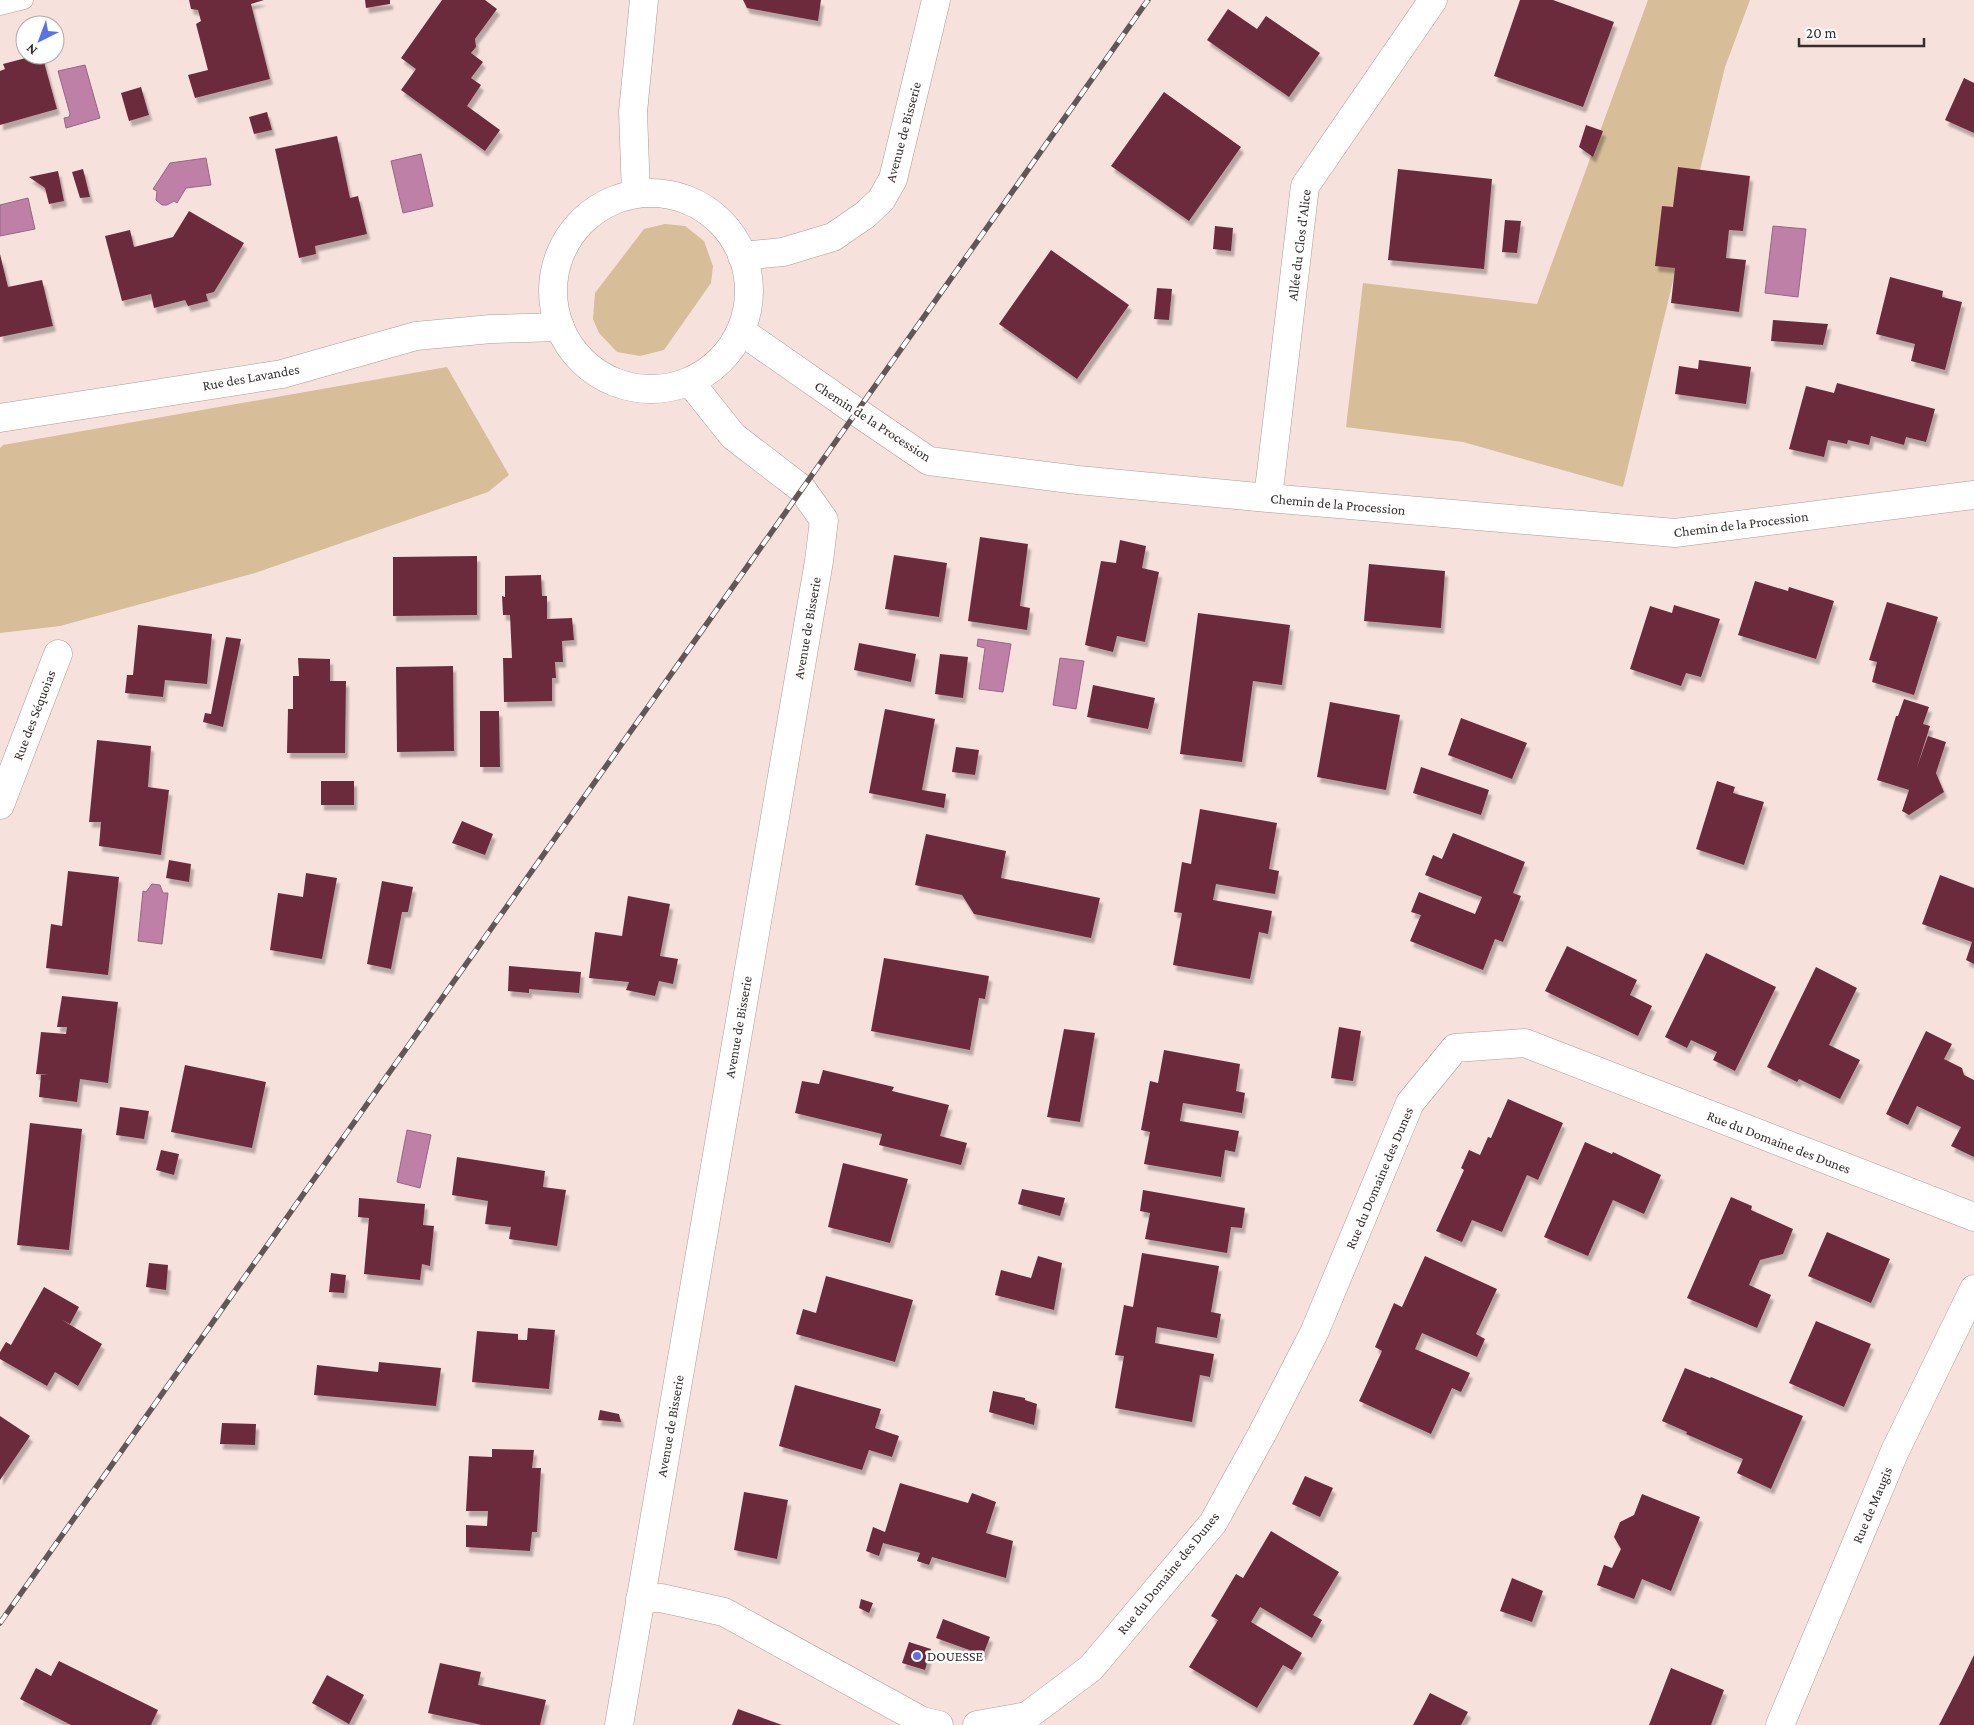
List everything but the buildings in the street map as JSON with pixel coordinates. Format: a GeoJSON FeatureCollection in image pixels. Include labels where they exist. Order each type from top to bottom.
{"type":"FeatureCollection","features":[{"type":"Feature","properties":{"kind":"street"},"geometry":{"type":"LineString","coordinates":[[636,194],[633,112],[644,0]]}},
{"type":"Feature","properties":{"kind":"street","name":"Avenue de Bisserie"},"geometry":{"type":"LineString","coordinates":[[742,256],[783,252],[833,237],[865,215],[881,200],[893,179],[936,0]]}},
{"type":"Feature","properties":{"kind":"street","name":"Allée du Clos d'Alice"},"geometry":{"type":"LineString","coordinates":[[1268,498],[1304,186],[1433,0]]}},
{"type":"Feature","properties":{"kind":"street"},"geometry":{"type":"LineString","coordinates":[[636,194],[663,194],[688,201],[711,214],[730,233],[742,256],[748,282],[748,307],[741,331],[728,352],[710,370],[690,382],[668,388],[646,390],[624,386],[603,377],[585,364],[570,347],[560,327],[553,299],[555,269],[566,242],[584,219],[608,203],[636,194]]}},
{"type":"Feature","properties":{"kind":"street","name":"Rue des Lavandes"},"geometry":{"type":"LineString","coordinates":[[0,418],[282,374],[416,336],[491,329],[560,327]]}},
{"type":"Feature","properties":{"kind":"street","name":"Chemin de la Procession"},"geometry":{"type":"LineString","coordinates":[[741,331],[929,461],[1078,480],[1674,533],[1974,495]]}},
{"type":"Feature","properties":{"kind":"street","name":"Avenue de Bisserie"},"geometry":{"type":"LineString","coordinates":[[619,1725],[819,562],[824,520],[802,489],[733,436],[690,382]]}},
{"type":"Feature","properties":{"kind":"street","name":"Rue des Séquoias"},"geometry":{"type":"LineString","coordinates":[[0,805],[58,654]]}},
{"type":"Feature","properties":{"kind":"street","name":"Rue du Domaine des Dunes"},"geometry":{"type":"LineString","coordinates":[[977,1725],[1027,1716],[1091,1668],[1213,1523],[1314,1333],[1410,1103],[1455,1048],[1525,1043],[1974,1217]]}},
{"type":"Feature","properties":{"kind":"street","name":"Rue de Maugis"},"geometry":{"type":"LineString","coordinates":[[1780,1725],[1895,1451],[1974,1288]]}},
{"type":"Feature","properties":{"kind":"street"},"geometry":{"type":"LineString","coordinates":[[640,1599],[661,1598],[724,1612],[922,1721],[939,1725]]}},
{"type":"Feature","properties":{"kind":"lane"},"geometry":{"type":"LineString","coordinates":[[0,6],[24,0]]}},
{"type":"Feature","properties":{"kind":"shaded area"},"geometry":{"type":"Polygon","coordinates":[[[1648,0],[1750,0],[1725,67],[1623,487],[1463,442],[1346,427],[1363,283],[1537,304],[1648,0]]]}},
{"type":"Feature","properties":{"kind":"shaded area"},"geometry":{"type":"Polygon","coordinates":[[[85,65],[100,118],[66,128],[64,118],[69,117],[70,114],[58,71],[85,65]]]}},
{"type":"Feature","properties":{"kind":"shaded area"},"geometry":{"type":"Polygon","coordinates":[[[421,154],[433,206],[403,213],[391,161],[421,154]]]}},
{"type":"Feature","properties":{"kind":"shaded area"},"geometry":{"type":"Polygon","coordinates":[[[206,158],[211,185],[186,188],[177,203],[174,201],[167,205],[162,205],[156,200],[157,191],[153,189],[170,163],[206,158]]]}},
{"type":"Feature","properties":{"kind":"shaded area"},"geometry":{"type":"Polygon","coordinates":[[[28,198],[35,229],[0,236],[0,205],[28,198]]]}},
{"type":"Feature","properties":{"kind":"shaded area"},"geometry":{"type":"Polygon","coordinates":[[[665,224],[685,226],[704,241],[713,266],[711,283],[664,350],[640,356],[617,352],[599,333],[593,319],[595,293],[644,229],[665,224]]]}},
{"type":"Feature","properties":{"kind":"shaded area"},"geometry":{"type":"Polygon","coordinates":[[[1773,226],[1806,229],[1798,297],[1765,293],[1773,226]]]}},
{"type":"Feature","properties":{"kind":"shaded area"},"geometry":{"type":"Polygon","coordinates":[[[447,367],[509,475],[488,492],[255,573],[60,626],[0,633],[0,448],[3,445],[447,367]]]}},
{"type":"Feature","properties":{"kind":"shaded area"},"geometry":{"type":"Polygon","coordinates":[[[978,639],[1011,644],[1003,692],[979,689],[985,648],[977,646],[978,639]]]}},
{"type":"Feature","properties":{"kind":"shaded area"},"geometry":{"type":"Polygon","coordinates":[[[1060,658],[1084,661],[1076,709],[1053,705],[1060,658]]]}},
{"type":"Feature","properties":{"kind":"shaded area"},"geometry":{"type":"Polygon","coordinates":[[[152,884],[160,885],[163,893],[168,893],[162,944],[138,941],[143,891],[146,892],[152,884]]]}},
{"type":"Feature","properties":{"kind":"shaded area"},"geometry":{"type":"Polygon","coordinates":[[[407,1130],[431,1135],[420,1188],[397,1182],[407,1130]]]}},
{"type":"Feature","properties":{"kind":"railway"},"geometry":{"type":"LineString","coordinates":[[0,1623],[1148,0]]}},
{"type":"Feature","properties":{"kind":"place","name":"DOUESSE"},"geometry":{"type":"Point","coordinates":[917,1656]}}]}
